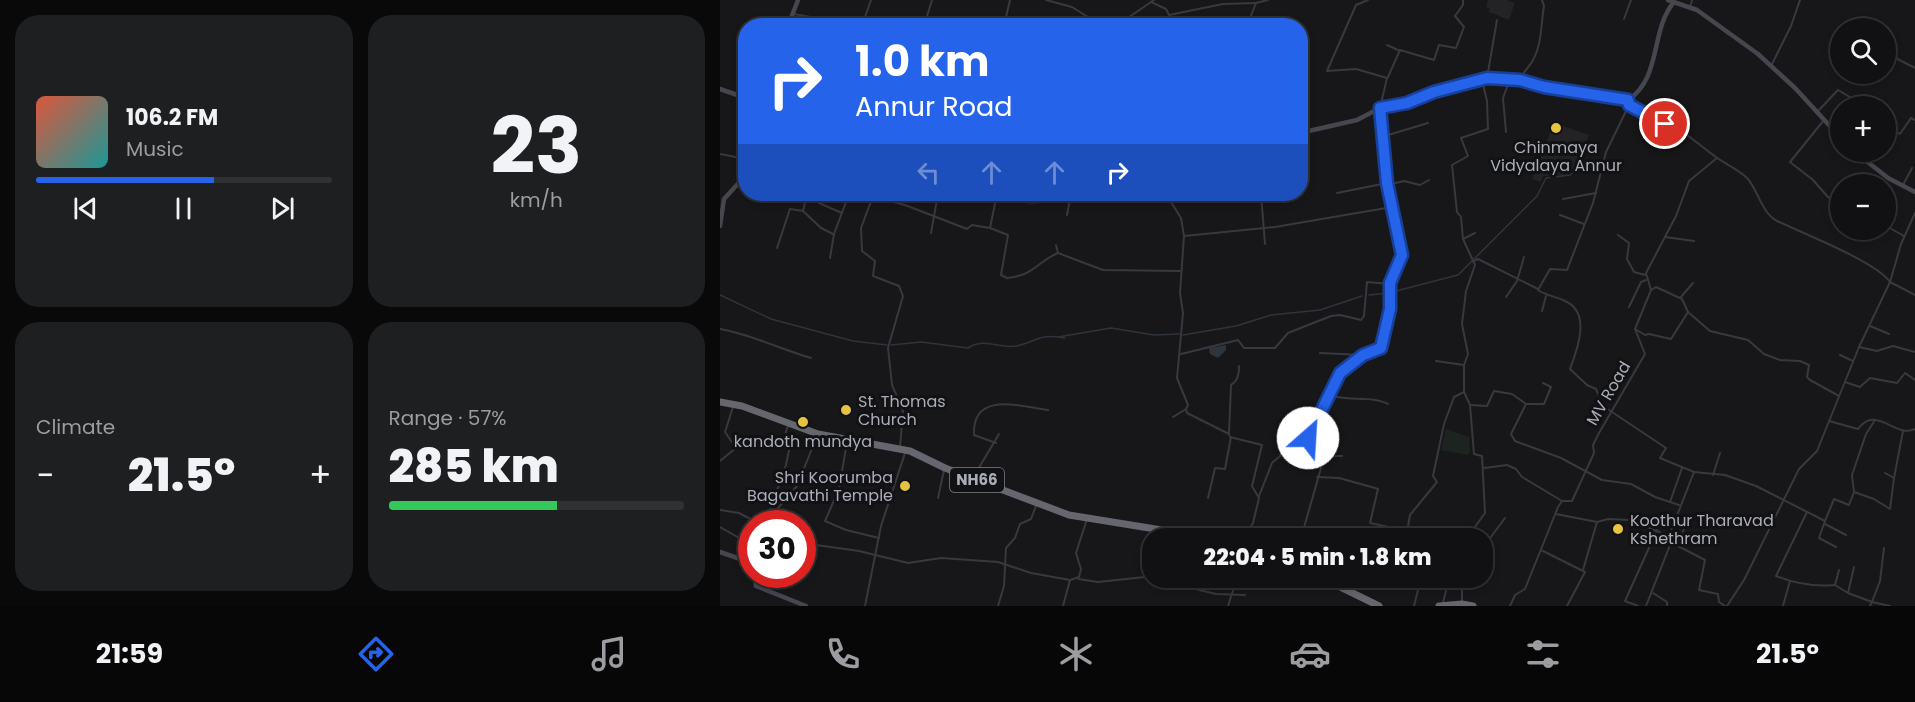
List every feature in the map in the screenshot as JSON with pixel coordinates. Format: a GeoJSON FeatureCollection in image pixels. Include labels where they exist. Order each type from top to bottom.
{"type":"FeatureCollection","features":[{"type":"Feature","properties":{"kind":"highway","name":"NH66"},"geometry":{"type":"LineString","coordinates":[[720,403],[745,408]]}},
{"type":"Feature","properties":{"kind":"highway","name":"NH66"},"geometry":{"type":"LineString","coordinates":[[720,403],[745,408],[818,434],[918,453],[945,468],[1069,515],[1152,528]]}},
{"type":"Feature","properties":{"kind":"highway"},"geometry":{"type":"LineString","coordinates":[[1343,588],[1379,606]]}},
{"type":"Feature","properties":{"kind":"highway"},"geometry":{"type":"LineString","coordinates":[[1441,606],[1462,604],[1473,606]]}},
{"type":"Feature","properties":{"kind":"main road"},"geometry":{"type":"LineString","coordinates":[[791,18],[798,0]]}},
{"type":"Feature","properties":{"kind":"main road"},"geometry":{"type":"LineString","coordinates":[[1308,131],[1357,120],[1380,108],[1407,103],[1434,92],[1484,79],[1520,80],[1544,87],[1628,103],[1642,89],[1656,55],[1659,35],[1671,1],[1690,8],[1740,40],[1795,88],[1830,126]]}},
{"type":"Feature","properties":{"kind":"main road"},"geometry":{"type":"LineString","coordinates":[[720,89],[738,95]]}},
{"type":"Feature","properties":{"kind":"main road"},"geometry":{"type":"LineString","coordinates":[[1868,162],[1888,178],[1915,192]]}},
{"type":"Feature","properties":{"kind":"main road"},"geometry":{"type":"LineString","coordinates":[[720,226],[722,198],[738,183]]}},
{"type":"Feature","properties":{"kind":"main road"},"geometry":{"type":"LineString","coordinates":[[720,552],[738,558]]}},
{"type":"Feature","properties":{"kind":"main road"},"geometry":{"type":"LineString","coordinates":[[761,588],[806,606]]}},
{"type":"Feature","properties":{"kind":"street"},"geometry":{"type":"LineString","coordinates":[[868,18],[865,17],[871,0]]}},
{"type":"Feature","properties":{"kind":"street"},"geometry":{"type":"LineString","coordinates":[[926,18],[932,0]]}},
{"type":"Feature","properties":{"kind":"street"},"geometry":{"type":"LineString","coordinates":[[1006,18],[1010,0]]}},
{"type":"Feature","properties":{"kind":"street"},"geometry":{"type":"LineString","coordinates":[[1046,0],[1072,7],[1089,18]]}},
{"type":"Feature","properties":{"kind":"street"},"geometry":{"type":"LineString","coordinates":[[1128,18],[1152,1],[1167,9],[1169,15],[1223,4],[1256,3],[1268,0]]}},
{"type":"Feature","properties":{"kind":"street"},"geometry":{"type":"LineString","coordinates":[[1368,0],[1356,5],[1327,71],[1356,69],[1388,78]]}},
{"type":"Feature","properties":{"kind":"street"},"geometry":{"type":"LineString","coordinates":[[1386,45],[1418,57],[1434,60],[1439,45],[1456,48],[1464,27],[1455,16],[1463,5],[1463,0]]}},
{"type":"Feature","properties":{"kind":"street"},"geometry":{"type":"LineString","coordinates":[[1520,80],[1524,69],[1533,61],[1538,46],[1544,6],[1542,0]]}},
{"type":"Feature","properties":{"kind":"street"},"geometry":{"type":"LineString","coordinates":[[1624,19],[1631,0]]}},
{"type":"Feature","properties":{"kind":"street"},"geometry":{"type":"LineString","coordinates":[[1690,8],[1692,0]]}},
{"type":"Feature","properties":{"kind":"street"},"geometry":{"type":"LineString","coordinates":[[1771,67],[1791,26],[1800,0]]}},
{"type":"Feature","properties":{"kind":"street"},"geometry":{"type":"LineString","coordinates":[[1250,18],[1256,3]]}},
{"type":"Feature","properties":{"kind":"street"},"geometry":{"type":"LineString","coordinates":[[793,13],[815,18]]}},
{"type":"Feature","properties":{"kind":"street"},"geometry":{"type":"LineString","coordinates":[[1474,528],[1485,513],[1484,468],[1482,456],[1474,454],[1473,451],[1470,405],[1464,392],[1464,365],[1468,354],[1462,324],[1473,259],[1463,239],[1461,217],[1457,212],[1452,165],[1468,156],[1461,138],[1488,129],[1484,79],[1497,20]]}},
{"type":"Feature","properties":{"kind":"street"},"geometry":{"type":"LineString","coordinates":[[1304,528],[1325,445],[1308,438],[1340,373],[1363,355],[1382,345],[1390,309],[1390,284],[1402,255],[1387,184],[1385,136],[1380,108],[1388,78],[1400,51]]}},
{"type":"Feature","properties":{"kind":"street"},"geometry":{"type":"LineString","coordinates":[[1896,58],[1915,68]]}},
{"type":"Feature","properties":{"kind":"street"},"geometry":{"type":"LineString","coordinates":[[1506,132],[1503,98],[1510,79]]}},
{"type":"Feature","properties":{"kind":"street"},"geometry":{"type":"LineString","coordinates":[[1832,96],[1838,90],[1848,96]]}},
{"type":"Feature","properties":{"kind":"street"},"geometry":{"type":"LineString","coordinates":[[1816,113],[1830,98]]}},
{"type":"Feature","properties":{"kind":"street"},"geometry":{"type":"LineString","coordinates":[[1538,290],[1550,269],[1567,270],[1596,192],[1605,152],[1628,103],[1682,131],[1748,179],[1775,220],[1829,246],[1842,249],[1850,256],[1882,272],[1890,282],[1915,295]]}},
{"type":"Feature","properties":{"kind":"street"},"geometry":{"type":"LineString","coordinates":[[1896,132],[1900,134],[1911,118],[1915,120]]}},
{"type":"Feature","properties":{"kind":"street"},"geometry":{"type":"LineString","coordinates":[[1824,120],[1790,162],[1813,180],[1830,198]]}},
{"type":"Feature","properties":{"kind":"street"},"geometry":{"type":"LineString","coordinates":[[1385,136],[1428,123]]}},
{"type":"Feature","properties":{"kind":"street"},"geometry":{"type":"LineString","coordinates":[[720,153],[738,157]]}},
{"type":"Feature","properties":{"kind":"street"},"geometry":{"type":"LineString","coordinates":[[1651,290],[1646,275],[1689,181],[1717,158]]}},
{"type":"Feature","properties":{"kind":"street"},"geometry":{"type":"LineString","coordinates":[[1903,185],[1912,168]]}},
{"type":"Feature","properties":{"kind":"street"},"geometry":{"type":"LineString","coordinates":[[1337,193],[1404,181],[1420,185],[1429,180]]}},
{"type":"Feature","properties":{"kind":"street"},"geometry":{"type":"LineString","coordinates":[[1563,199],[1596,192]]}},
{"type":"Feature","properties":{"kind":"street"},"geometry":{"type":"LineString","coordinates":[[803,211],[805,201]]}},
{"type":"Feature","properties":{"kind":"street"},"geometry":{"type":"LineString","coordinates":[[819,201],[842,213]]}},
{"type":"Feature","properties":{"kind":"street"},"geometry":{"type":"LineString","coordinates":[[830,258],[834,234],[846,201]]}},
{"type":"Feature","properties":{"kind":"street"},"geometry":{"type":"LineString","coordinates":[[865,606],[879,538],[906,454],[900,448],[903,411],[892,385],[888,348],[903,296],[899,286],[873,276],[875,261],[862,251],[861,228],[871,201]]}},
{"type":"Feature","properties":{"kind":"street"},"geometry":{"type":"LineString","coordinates":[[888,201],[934,216],[962,229],[972,225],[990,228],[1008,235],[1001,275],[1007,278],[1030,274],[1044,260],[1058,253],[1103,270],[1180,270]]}},
{"type":"Feature","properties":{"kind":"street"},"geometry":{"type":"LineString","coordinates":[[931,232],[937,201]]}},
{"type":"Feature","properties":{"kind":"street"},"geometry":{"type":"LineString","coordinates":[[990,228],[996,201]]}},
{"type":"Feature","properties":{"kind":"street"},"geometry":{"type":"LineString","coordinates":[[1067,215],[1070,201]]}},
{"type":"Feature","properties":{"kind":"street"},"geometry":{"type":"LineString","coordinates":[[1163,201],[1171,202],[1177,209],[1182,219],[1184,236],[1180,270],[1183,313],[1177,378],[1188,405],[1186,409],[1173,417]]}},
{"type":"Feature","properties":{"kind":"street"},"geometry":{"type":"LineString","coordinates":[[1262,201],[1265,244]]}},
{"type":"Feature","properties":{"kind":"street"},"geometry":{"type":"LineString","coordinates":[[1184,236],[1264,228],[1392,207]]}},
{"type":"Feature","properties":{"kind":"street"},"geometry":{"type":"LineString","coordinates":[[777,248],[790,209],[803,211],[821,228],[834,234]]}},
{"type":"Feature","properties":{"kind":"street"},"geometry":{"type":"LineString","coordinates":[[1556,514],[1597,522],[1608,519],[1630,520],[1669,536],[1676,545],[1705,560],[1699,590],[1718,594],[1719,602],[1726,606],[1744,580],[1798,470],[1817,451],[1859,347],[1890,282],[1915,213]]}},
{"type":"Feature","properties":{"kind":"street"},"geometry":{"type":"LineString","coordinates":[[1560,215],[1584,224]]}},
{"type":"Feature","properties":{"kind":"street"},"geometry":{"type":"LineString","coordinates":[[1896,231],[1905,236]]}},
{"type":"Feature","properties":{"kind":"street"},"geometry":{"type":"LineString","coordinates":[[1463,239],[1474,233]]}},
{"type":"Feature","properties":{"kind":"street"},"geometry":{"type":"LineString","coordinates":[[1618,235],[1629,243],[1627,259],[1634,272],[1646,275]]}},
{"type":"Feature","properties":{"kind":"street"},"geometry":{"type":"LineString","coordinates":[[1665,237],[1694,241]]}},
{"type":"Feature","properties":{"kind":"street"},"geometry":{"type":"LineString","coordinates":[[1056,245],[1058,253]]}},
{"type":"Feature","properties":{"kind":"street"},"geometry":{"type":"LineString","coordinates":[[1506,297],[1517,280],[1524,257]]}},
{"type":"Feature","properties":{"kind":"street"},"geometry":{"type":"LineString","coordinates":[[1473,259],[1478,259],[1546,296],[1564,300],[1575,307],[1581,318],[1578,346],[1570,369],[1587,385],[1596,389],[1603,406],[1666,448],[1660,458],[1694,472],[1725,475],[1756,486],[1846,535]]}},
{"type":"Feature","properties":{"kind":"street"},"geometry":{"type":"LineString","coordinates":[[1629,307],[1641,282],[1646,280]]}},
{"type":"Feature","properties":{"kind":"street"},"geometry":{"type":"LineString","coordinates":[[1180,355],[1239,340],[1244,348],[1275,348],[1288,333],[1331,316],[1360,320],[1364,316],[1367,282],[1390,284]]}},
{"type":"Feature","properties":{"kind":"street"},"geometry":{"type":"LineString","coordinates":[[1680,298],[1693,283]]}},
{"type":"Feature","properties":{"kind":"street"},"geometry":{"type":"LineString","coordinates":[[1688,312],[1671,339],[1649,334],[1647,336],[1635,330],[1651,290],[1656,287],[1680,298],[1688,312],[1710,331],[1748,340],[1764,354],[1780,360],[1800,361],[1809,365],[1807,377],[1839,396]]}},
{"type":"Feature","properties":{"kind":"street"},"geometry":{"type":"LineString","coordinates":[[1542,311],[1546,296]]}},
{"type":"Feature","properties":{"kind":"street"},"geometry":{"type":"LineString","coordinates":[[1870,326],[1889,334]]}},
{"type":"Feature","properties":{"kind":"street"},"geometry":{"type":"LineString","coordinates":[[720,329],[740,332],[775,348],[810,358]]}},
{"type":"Feature","properties":{"kind":"street","name":"MV Road"},"geometry":{"type":"LineString","coordinates":[[1510,606],[1515,595],[1525,589],[1562,501],[1571,502],[1594,453],[1593,445],[1645,354],[1635,330]]}},
{"type":"Feature","properties":{"kind":"street"},"geometry":{"type":"LineString","coordinates":[[1642,345],[1647,336]]}},
{"type":"Feature","properties":{"kind":"street"},"geometry":{"type":"LineString","coordinates":[[1859,347],[1877,351],[1893,346],[1915,352]]}},
{"type":"Feature","properties":{"kind":"street"},"geometry":{"type":"LineString","coordinates":[[1320,353],[1363,355]]}},
{"type":"Feature","properties":{"kind":"street"},"geometry":{"type":"LineString","coordinates":[[1840,355],[1853,361]]}},
{"type":"Feature","properties":{"kind":"street"},"geometry":{"type":"LineString","coordinates":[[1436,361],[1464,365]]}},
{"type":"Feature","properties":{"kind":"street"},"geometry":{"type":"LineString","coordinates":[[1229,434],[1228,399],[1231,386],[1239,373],[1239,366]]}},
{"type":"Feature","properties":{"kind":"street"},"geometry":{"type":"LineString","coordinates":[[1845,382],[1860,387],[1870,378],[1897,382],[1905,373],[1915,380]]}},
{"type":"Feature","properties":{"kind":"street"},"geometry":{"type":"LineString","coordinates":[[1470,405],[1487,406],[1494,391],[1512,394],[1526,404],[1544,404],[1551,387],[1543,383]]}},
{"type":"Feature","properties":{"kind":"street"},"geometry":{"type":"LineString","coordinates":[[1408,528],[1410,515],[1437,482],[1433,476],[1444,424],[1454,397],[1464,392]]}},
{"type":"Feature","properties":{"kind":"street"},"geometry":{"type":"LineString","coordinates":[[1329,395],[1345,400],[1363,399],[1388,404]]}},
{"type":"Feature","properties":{"kind":"street"},"geometry":{"type":"LineString","coordinates":[[996,443],[974,435],[973,421],[977,414],[990,405],[1005,404],[1048,410]]}},
{"type":"Feature","properties":{"kind":"street"},"geometry":{"type":"LineString","coordinates":[[1526,404],[1511,434],[1512,439],[1561,459],[1602,480],[1631,484],[1681,506]]}},
{"type":"Feature","properties":{"kind":"street"},"geometry":{"type":"LineString","coordinates":[[720,461],[736,448],[725,432],[733,407]]}},
{"type":"Feature","properties":{"kind":"street"},"geometry":{"type":"LineString","coordinates":[[1186,409],[1200,420],[1231,437],[1262,445],[1252,486],[1259,496]]}},
{"type":"Feature","properties":{"kind":"street"},"geometry":{"type":"LineString","coordinates":[[1829,421],[1857,429],[1864,421],[1875,420],[1903,430],[1915,429]]}},
{"type":"Feature","properties":{"kind":"street"},"geometry":{"type":"LineString","coordinates":[[1836,547],[1819,538],[1834,499],[1849,505],[1854,492],[1852,475],[1866,434],[1875,420]]}},
{"type":"Feature","properties":{"kind":"street"},"geometry":{"type":"LineString","coordinates":[[770,510],[786,465],[791,440],[784,437],[789,424]]}},
{"type":"Feature","properties":{"kind":"street"},"geometry":{"type":"LineString","coordinates":[[1854,492],[1874,498],[1890,509],[1903,430]]}},
{"type":"Feature","properties":{"kind":"street"},"geometry":{"type":"LineString","coordinates":[[778,508],[797,486],[806,469],[818,434]]}},
{"type":"Feature","properties":{"kind":"street"},"geometry":{"type":"LineString","coordinates":[[972,478],[996,443],[999,434]]}},
{"type":"Feature","properties":{"kind":"street"},"geometry":{"type":"LineString","coordinates":[[1208,498],[1215,468],[1225,469],[1231,437]]}},
{"type":"Feature","properties":{"kind":"street"},"geometry":{"type":"LineString","coordinates":[[848,439],[839,489],[825,521],[846,530],[879,538]]}},
{"type":"Feature","properties":{"kind":"street"},"geometry":{"type":"LineString","coordinates":[[1250,528],[1259,496],[1272,464],[1280,456],[1285,439]]}},
{"type":"Feature","properties":{"kind":"street"},"geometry":{"type":"LineString","coordinates":[[1713,475],[1720,453]]}},
{"type":"Feature","properties":{"kind":"street"},"geometry":{"type":"LineString","coordinates":[[1324,456],[1342,456]]}},
{"type":"Feature","properties":{"kind":"street"},"geometry":{"type":"LineString","coordinates":[[1484,468],[1507,465],[1516,468],[1522,477],[1562,501]]}},
{"type":"Feature","properties":{"kind":"street"},"geometry":{"type":"LineString","coordinates":[[938,498],[945,468]]}},
{"type":"Feature","properties":{"kind":"street"},"geometry":{"type":"LineString","coordinates":[[1670,502],[1682,468]]}},
{"type":"Feature","properties":{"kind":"street"},"geometry":{"type":"LineString","coordinates":[[1669,536],[1694,472]]}},
{"type":"Feature","properties":{"kind":"street"},"geometry":{"type":"LineString","coordinates":[[1885,473],[1894,478]]}},
{"type":"Feature","properties":{"kind":"street"},"geometry":{"type":"LineString","coordinates":[[1317,477],[1339,478],[1378,489],[1370,521],[1391,528]]}},
{"type":"Feature","properties":{"kind":"street"},"geometry":{"type":"LineString","coordinates":[[998,606],[1004,586],[1006,548],[1015,538],[1020,524],[1031,519],[1037,503]]}},
{"type":"Feature","properties":{"kind":"street"},"geometry":{"type":"LineString","coordinates":[[720,510],[738,513]]}},
{"type":"Feature","properties":{"kind":"street"},"geometry":{"type":"LineString","coordinates":[[1807,512],[1776,576],[1822,587],[1835,585],[1871,604],[1890,606]]}},
{"type":"Feature","properties":{"kind":"street"},"geometry":{"type":"LineString","coordinates":[[1078,579],[1081,569],[1076,553],[1088,517]]}},
{"type":"Feature","properties":{"kind":"street"},"geometry":{"type":"LineString","coordinates":[[1493,534],[1505,518]]}},
{"type":"Feature","properties":{"kind":"street"},"geometry":{"type":"LineString","coordinates":[[1567,606],[1585,572],[1583,570],[1597,522]]}},
{"type":"Feature","properties":{"kind":"street"},"geometry":{"type":"LineString","coordinates":[[1676,545],[1686,525]]}},
{"type":"Feature","properties":{"kind":"street"},"geometry":{"type":"LineString","coordinates":[[720,527],[738,537]]}},
{"type":"Feature","properties":{"kind":"street"},"geometry":{"type":"LineString","coordinates":[[1638,606],[1625,601],[1656,530]]}},
{"type":"Feature","properties":{"kind":"street"},"geometry":{"type":"LineString","coordinates":[[1646,606],[1672,540]]}},
{"type":"Feature","properties":{"kind":"street"},"geometry":{"type":"LineString","coordinates":[[816,545],[876,555],[908,563],[941,558],[1005,564],[1031,573],[1070,580],[1098,582],[1144,577],[1245,596]]}},
{"type":"Feature","properties":{"kind":"street"},"geometry":{"type":"LineString","coordinates":[[1871,604],[1880,581],[1884,548]]}},
{"type":"Feature","properties":{"kind":"street"},"geometry":{"type":"LineString","coordinates":[[1541,550],[1583,570]]}},
{"type":"Feature","properties":{"kind":"street"},"geometry":{"type":"LineString","coordinates":[[1848,593],[1854,567]]}},
{"type":"Feature","properties":{"kind":"street"},"geometry":{"type":"LineString","coordinates":[[1835,585],[1839,570]]}},
{"type":"Feature","properties":{"kind":"street"},"geometry":{"type":"LineString","coordinates":[[1063,606],[1070,580]]}},
{"type":"Feature","properties":{"kind":"street"},"geometry":{"type":"LineString","coordinates":[[1783,606],[1790,581]]}},
{"type":"Feature","properties":{"kind":"street"},"geometry":{"type":"LineString","coordinates":[[1228,606],[1233,588]]}},
{"type":"Feature","properties":{"kind":"street"},"geometry":{"type":"LineString","coordinates":[[1414,606],[1418,588]]}},
{"type":"Feature","properties":{"kind":"street"},"geometry":{"type":"LineString","coordinates":[[1441,606],[1445,588]]}},
{"type":"Feature","properties":{"kind":"street"},"geometry":{"type":"LineString","coordinates":[[1462,588],[1462,604]]}},
{"type":"Feature","properties":{"kind":"street"},"geometry":{"type":"LineString","coordinates":[[1652,592],[1667,602],[1667,606]]}},
{"type":"Feature","properties":{"kind":"shaded area"},"geometry":{"type":"Polygon","coordinates":[[[1488,0],[1507,0],[1515,3],[1509,20],[1489,12],[1490,9],[1486,7],[1488,0]]]}},
{"type":"Feature","properties":{"kind":"shaded area"},"geometry":{"type":"Polygon","coordinates":[[[1554,123],[1589,135],[1574,170],[1562,175],[1543,176],[1541,182],[1532,179],[1554,123]]]}},
{"type":"Feature","properties":{"kind":"shaded area"},"geometry":{"type":"Polygon","coordinates":[[[1553,147],[1573,154],[1576,158],[1572,169],[1545,174],[1544,154],[1553,147]]]}},
{"type":"Feature","properties":{"kind":"shaded area"},"geometry":{"type":"Polygon","coordinates":[[[1017,201],[1041,201],[1031,205],[1017,201]]]}},
{"type":"Feature","properties":{"kind":"shaded area"},"geometry":{"type":"Polygon","coordinates":[[[1226,345],[1226,350],[1218,358],[1210,354],[1209,348],[1226,345]]]}},
{"type":"Feature","properties":{"kind":"shaded area"},"geometry":{"type":"Polygon","coordinates":[[[1446,429],[1469,437],[1470,452],[1468,455],[1441,450],[1446,429]]]}},
{"type":"Feature","properties":{"kind":"waterway"},"geometry":{"type":"LineString","coordinates":[[1392,292],[1458,275],[1537,196],[1546,178],[1570,175],[1578,168],[1580,160]]}},
{"type":"Feature","properties":{"kind":"waterway"},"geometry":{"type":"LineString","coordinates":[[1369,295],[1389,293]]}},
{"type":"Feature","properties":{"kind":"waterway"},"geometry":{"type":"LineString","coordinates":[[720,295],[771,319],[853,341],[887,345]]}},
{"type":"Feature","properties":{"kind":"waterway"},"geometry":{"type":"LineString","coordinates":[[1183,335],[1236,326],[1271,315],[1320,310],[1362,296]]}},
{"type":"Feature","properties":{"kind":"waterway"},"geometry":{"type":"LineString","coordinates":[[1065,338],[1058,337],[1111,328],[1154,335],[1179,334]]}},
{"type":"Feature","properties":{"kind":"waterway"},"geometry":{"type":"LineString","coordinates":[[891,345],[921,342],[968,348],[980,343],[1016,346],[1036,339],[1058,337]]}},
{"type":"Feature","properties":{"kind":"place","name":"Chinmaya Vidyalaya Annur"},"geometry":{"type":"Point","coordinates":[1556,128]}},
{"type":"Feature","properties":{"kind":"place","name":"St. Thomas Church"},"geometry":{"type":"Point","coordinates":[846,410]}},
{"type":"Feature","properties":{"kind":"place","name":"kandoth mundya"},"geometry":{"type":"Point","coordinates":[803,422]}},
{"type":"Feature","properties":{"kind":"place","name":"Shri Koorumba Bagavathi Temple"},"geometry":{"type":"Point","coordinates":[905,486]}},
{"type":"Feature","properties":{"kind":"place","name":"Koothur Tharavad Kshethram"},"geometry":{"type":"Point","coordinates":[1618,529]}},
{"type":"Feature","properties":{"kind":"route"},"geometry":{"type":"LineString","coordinates":[[1308,438],[1340,373],[1363,355],[1381,348],[1386,334],[1390,309],[1390,283],[1402,255],[1387,183],[1385,136],[1380,108],[1407,103],[1434,92],[1481,79],[1510,79],[1544,87],[1628,100],[1629,105],[1665,124]]}}]}
